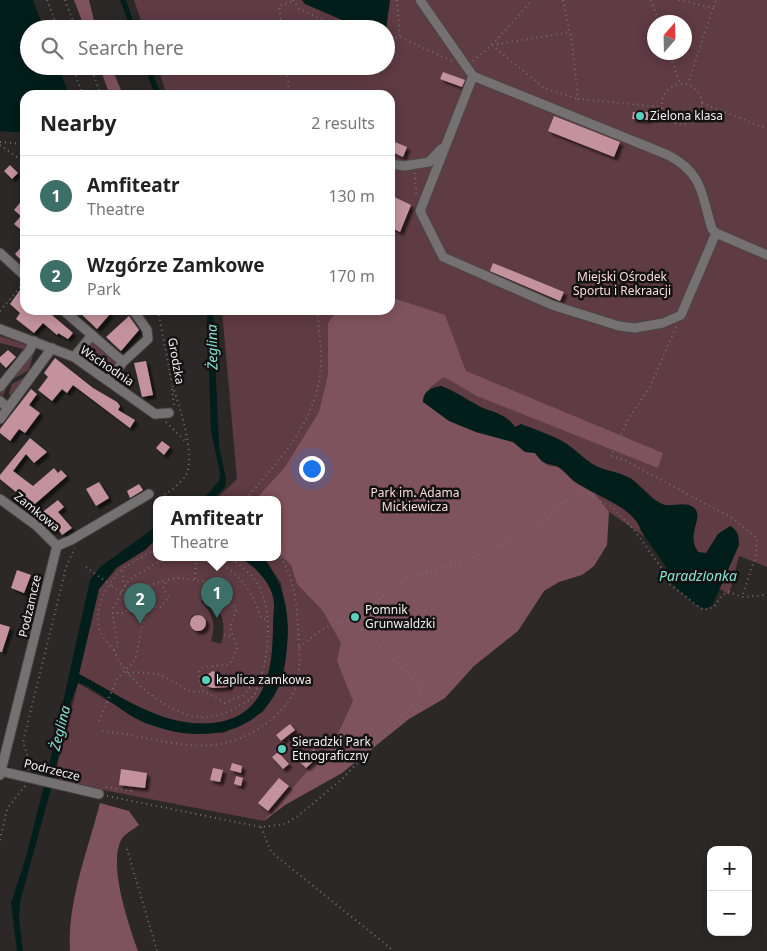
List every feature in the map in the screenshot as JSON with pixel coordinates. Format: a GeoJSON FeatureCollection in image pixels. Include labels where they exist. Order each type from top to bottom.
{"type":"FeatureCollection","features":[{"type":"Feature","properties":{"kind":"street"},"geometry":{"type":"LineString","coordinates":[[420,0],[473,76],[680,161],[696,178],[712,229],[716,233],[767,255]]}},
{"type":"Feature","properties":{"kind":"street"},"geometry":{"type":"LineString","coordinates":[[473,76],[420,211],[443,257],[538,300],[619,326],[650,326],[681,315],[716,233]]}},
{"type":"Feature","properties":{"kind":"street"},"geometry":{"type":"LineString","coordinates":[[395,164],[414,166],[429,162],[445,145]]}},
{"type":"Feature","properties":{"kind":"street"},"geometry":{"type":"LineString","coordinates":[[0,253],[20,276]]}},
{"type":"Feature","properties":{"kind":"street"},"geometry":{"type":"LineString","coordinates":[[69,315],[123,362]]}},
{"type":"Feature","properties":{"kind":"street"},"geometry":{"type":"LineString","coordinates":[[108,381],[123,362],[148,339],[147,330],[136,315]]}},
{"type":"Feature","properties":{"kind":"street","name":"Wschodnia"},"geometry":{"type":"LineString","coordinates":[[0,330],[74,357],[108,381],[164,414]]}},
{"type":"Feature","properties":{"kind":"street"},"geometry":{"type":"LineString","coordinates":[[74,357],[92,335]]}},
{"type":"Feature","properties":{"kind":"street"},"geometry":{"type":"LineString","coordinates":[[0,388],[29,351],[34,341]]}},
{"type":"Feature","properties":{"kind":"street"},"geometry":{"type":"LineString","coordinates":[[0,420],[52,348]]}},
{"type":"Feature","properties":{"kind":"street"},"geometry":{"type":"LineString","coordinates":[[0,401],[8,408]]}},
{"type":"Feature","properties":{"kind":"street"},"geometry":{"type":"LineString","coordinates":[[57,546],[151,498]]}},
{"type":"Feature","properties":{"kind":"street","name":"Zamkowa"},"geometry":{"type":"LineString","coordinates":[[0,499],[37,526],[57,546]]}},
{"type":"Feature","properties":{"kind":"street","name":"Podzamcze"},"geometry":{"type":"LineString","coordinates":[[0,772],[57,546]]}},
{"type":"Feature","properties":{"kind":"street","name":"Podrzecze"},"geometry":{"type":"LineString","coordinates":[[0,772],[30,777],[64,786],[98,790]]}},
{"type":"Feature","properties":{"kind":"path"},"geometry":{"type":"LineString","coordinates":[[46,0],[54,20]]}},
{"type":"Feature","properties":{"kind":"path"},"geometry":{"type":"LineString","coordinates":[[65,0],[73,20]]}},
{"type":"Feature","properties":{"kind":"path"},"geometry":{"type":"LineString","coordinates":[[278,0],[281,20]]}},
{"type":"Feature","properties":{"kind":"path"},"geometry":{"type":"LineString","coordinates":[[397,0],[400,37]]}},
{"type":"Feature","properties":{"kind":"path"},"geometry":{"type":"LineString","coordinates":[[395,38],[400,37],[466,67],[492,45],[532,0]]}},
{"type":"Feature","properties":{"kind":"path"},"geometry":{"type":"LineString","coordinates":[[562,0],[570,32],[578,99]]}},
{"type":"Feature","properties":{"kind":"path"},"geometry":{"type":"LineString","coordinates":[[651,0],[656,15]]}},
{"type":"Feature","properties":{"kind":"path"},"geometry":{"type":"LineString","coordinates":[[680,0],[713,8]]}},
{"type":"Feature","properties":{"kind":"path"},"geometry":{"type":"LineString","coordinates":[[688,85],[716,0]]}},
{"type":"Feature","properties":{"kind":"path"},"geometry":{"type":"LineString","coordinates":[[279,6],[293,1],[299,9],[324,20]]}},
{"type":"Feature","properties":{"kind":"path"},"geometry":{"type":"LineString","coordinates":[[492,45],[570,32]]}},
{"type":"Feature","properties":{"kind":"path"},"geometry":{"type":"LineString","coordinates":[[492,45],[544,88],[578,99],[662,107]]}},
{"type":"Feature","properties":{"kind":"path"},"geometry":{"type":"LineString","coordinates":[[672,60],[680,84]]}},
{"type":"Feature","properties":{"kind":"path"},"geometry":{"type":"LineString","coordinates":[[75,75],[81,90]]}},
{"type":"Feature","properties":{"kind":"path"},"geometry":{"type":"LineString","coordinates":[[93,75],[99,90]]}},
{"type":"Feature","properties":{"kind":"path"},"geometry":{"type":"LineString","coordinates":[[287,75],[289,90]]}},
{"type":"Feature","properties":{"kind":"path"},"geometry":{"type":"LineString","coordinates":[[680,84],[688,85],[698,92],[702,103],[698,116],[687,124],[674,122],[664,114],[662,107],[664,94],[673,86],[680,84]]}},
{"type":"Feature","properties":{"kind":"path"},"geometry":{"type":"LineString","coordinates":[[702,103],[767,129]]}},
{"type":"Feature","properties":{"kind":"path"},"geometry":{"type":"LineString","coordinates":[[0,144],[20,144]]}},
{"type":"Feature","properties":{"kind":"path"},"geometry":{"type":"LineString","coordinates":[[0,144],[20,158]]}},
{"type":"Feature","properties":{"kind":"path"},"geometry":{"type":"LineString","coordinates":[[414,166],[420,211]]}},
{"type":"Feature","properties":{"kind":"path"},"geometry":{"type":"LineString","coordinates":[[0,311],[20,285]]}},
{"type":"Feature","properties":{"kind":"path","name":"Grodzka"},"geometry":{"type":"LineString","coordinates":[[159,315],[175,403],[164,414]]}},
{"type":"Feature","properties":{"kind":"path"},"geometry":{"type":"LineString","coordinates":[[249,496],[295,441],[314,400],[320,375],[321,348],[318,315]]}},
{"type":"Feature","properties":{"kind":"path"},"geometry":{"type":"LineString","coordinates":[[681,315],[650,387],[630,416],[611,456],[624,460],[732,518],[757,538],[756,555],[742,598]]}},
{"type":"Feature","properties":{"kind":"path"},"geometry":{"type":"LineString","coordinates":[[156,496],[169,491],[186,474],[189,456],[179,404],[172,384]]}},
{"type":"Feature","properties":{"kind":"path"},"geometry":{"type":"LineString","coordinates":[[164,414],[187,442]]}},
{"type":"Feature","properties":{"kind":"path"},"geometry":{"type":"LineString","coordinates":[[299,648],[326,627],[351,620],[408,577],[465,562],[544,522],[556,507],[584,492],[613,508],[636,531],[663,570],[667,582],[685,599],[703,610],[714,607],[722,595],[729,592],[742,598],[767,595]]}},
{"type":"Feature","properties":{"kind":"path"},"geometry":{"type":"LineString","coordinates":[[0,840],[7,809],[24,788],[30,777],[30,764],[23,742],[67,564],[76,547]]}},
{"type":"Feature","properties":{"kind":"path"},"geometry":{"type":"LineString","coordinates":[[153,550],[123,568],[112,578],[106,588],[98,618],[102,636],[128,673],[166,705],[186,715],[207,717],[229,713],[253,696],[263,671],[267,651],[266,620],[261,590],[256,580],[232,561]]}},
{"type":"Feature","properties":{"kind":"path"},"geometry":{"type":"LineString","coordinates":[[102,730],[168,744],[219,744],[235,741],[254,732],[291,701],[300,668],[296,595],[292,577],[281,559]]}},
{"type":"Feature","properties":{"kind":"path"},"geometry":{"type":"LineString","coordinates":[[114,651],[118,646],[112,610],[129,580],[161,561]]}},
{"type":"Feature","properties":{"kind":"path"},"geometry":{"type":"LineString","coordinates":[[195,579],[198,561]]}},
{"type":"Feature","properties":{"kind":"path"},"geometry":{"type":"LineString","coordinates":[[216,561],[236,574],[250,591],[261,617],[266,620]]}},
{"type":"Feature","properties":{"kind":"path"},"geometry":{"type":"LineString","coordinates":[[86,567],[122,593],[147,606],[161,607],[169,596],[163,589],[167,580]]}},
{"type":"Feature","properties":{"kind":"path"},"geometry":{"type":"LineString","coordinates":[[123,568],[123,584],[125,586]]}},
{"type":"Feature","properties":{"kind":"path"},"geometry":{"type":"LineString","coordinates":[[112,613],[125,613],[137,593],[149,585],[167,580],[195,579],[203,581],[217,596],[234,606],[236,611],[230,627],[237,648],[230,664],[211,665],[200,669],[198,676],[202,690],[224,703],[244,695],[263,671]]}},
{"type":"Feature","properties":{"kind":"path"},"geometry":{"type":"LineString","coordinates":[[99,721],[117,679],[135,660],[151,590],[149,585]]}},
{"type":"Feature","properties":{"kind":"path"},"geometry":{"type":"LineString","coordinates":[[213,600],[217,596]]}},
{"type":"Feature","properties":{"kind":"path"},"geometry":{"type":"LineString","coordinates":[[98,790],[260,827],[285,824],[342,779],[422,696],[418,683],[351,620]]}},
{"type":"Feature","properties":{"kind":"path"},"geometry":{"type":"LineString","coordinates":[[224,635],[232,636]]}},
{"type":"Feature","properties":{"kind":"path"},"geometry":{"type":"LineString","coordinates":[[128,673],[153,673],[177,683],[186,690],[194,692],[202,690]]}},
{"type":"Feature","properties":{"kind":"path"},"geometry":{"type":"LineString","coordinates":[[98,790],[131,792],[132,786]]}},
{"type":"Feature","properties":{"kind":"path"},"geometry":{"type":"LineString","coordinates":[[260,827],[271,852],[394,951]]}},
{"type":"Feature","properties":{"kind":"path"},"geometry":{"type":"LineString","coordinates":[[127,849],[157,951]]}},
{"type":"Feature","properties":{"kind":"green space"},"geometry":{"type":"Polygon","coordinates":[[[74,0],[89,0],[94,20],[82,20],[74,0]]]}},
{"type":"Feature","properties":{"kind":"green space"},"geometry":{"type":"Polygon","coordinates":[[[134,0],[767,0],[767,567],[739,556],[729,595],[609,512],[285,805],[264,821],[98,789],[56,778],[55,774],[78,683],[145,723],[181,732],[224,733],[263,712],[281,683],[288,628],[281,583],[266,561],[281,561],[281,496],[219,496],[237,479],[222,315],[395,315],[395,90],[165,90],[160,75],[395,75],[395,20],[141,20],[134,0]]]}},
{"type":"Feature","properties":{"kind":"green space"},"geometry":{"type":"Polygon","coordinates":[[[102,75],[115,75],[121,90],[108,90],[102,75]]]}},
{"type":"Feature","properties":{"kind":"green space","name":"Park im. Adama Mickiewicza"},"geometry":{"type":"Polygon","coordinates":[[[395,299],[445,315],[466,371],[663,453],[658,468],[477,396],[444,377],[429,388],[449,421],[476,432],[513,442],[525,452],[535,453],[541,461],[549,466],[558,467],[573,481],[595,494],[609,512],[607,545],[594,566],[582,575],[559,582],[544,591],[518,631],[474,666],[445,698],[409,719],[342,773],[285,805],[264,821],[336,738],[353,701],[337,661],[341,643],[323,611],[297,584],[291,565],[281,556],[281,496],[259,496],[285,467],[319,412],[328,375],[328,323],[334,315],[395,315],[395,299]]]}},
{"type":"Feature","properties":{"kind":"green space"},"geometry":{"type":"Polygon","coordinates":[[[0,336],[29,346],[27,350],[0,343],[0,336]]]}},
{"type":"Feature","properties":{"kind":"green space"},"geometry":{"type":"Polygon","coordinates":[[[94,341],[117,362],[117,365],[109,373],[84,356],[83,352],[94,341]]]}},
{"type":"Feature","properties":{"kind":"green space"},"geometry":{"type":"Polygon","coordinates":[[[34,351],[29,370],[10,381],[1,399],[0,392],[34,351]]]}},
{"type":"Feature","properties":{"kind":"green space"},"geometry":{"type":"Polygon","coordinates":[[[29,375],[11,399],[9,393],[12,384],[29,375]]]}},
{"type":"Feature","properties":{"kind":"green space"},"geometry":{"type":"Polygon","coordinates":[[[153,542],[153,561],[246,561],[263,577],[270,587],[274,601],[271,659],[263,689],[245,712],[231,719],[213,723],[176,721],[143,709],[79,674],[99,589],[118,567],[145,550],[153,542]],[[205,595],[201,602],[211,615],[213,629],[211,641],[221,644],[223,637],[222,616],[211,600],[205,595]],[[198,614],[192,616],[189,621],[192,629],[202,630],[206,623],[205,618],[198,614]]]}},
{"type":"Feature","properties":{"kind":"green space"},"geometry":{"type":"Polygon","coordinates":[[[100,803],[129,811],[139,825],[122,838],[118,851],[117,865],[121,896],[138,951],[70,951],[70,932],[75,895],[100,803]]]}},
{"type":"Feature","properties":{"kind":"water"},"geometry":{"type":"Polygon","coordinates":[[[0,0],[33,0],[41,20],[20,20],[20,75],[61,75],[67,90],[20,90],[20,133],[0,131],[0,0]]]}},
{"type":"Feature","properties":{"kind":"water"},"geometry":{"type":"Polygon","coordinates":[[[120,0],[126,0],[133,20],[128,20],[120,0]]]}},
{"type":"Feature","properties":{"kind":"water"},"geometry":{"type":"Polygon","coordinates":[[[302,0],[390,0],[387,20],[342,20],[305,4],[302,0]]]}},
{"type":"Feature","properties":{"kind":"water"},"geometry":{"type":"Polygon","coordinates":[[[147,75],[153,75],[159,90],[153,90],[147,75]]]}},
{"type":"Feature","properties":{"kind":"water","name":"Żeglina"},"geometry":{"type":"Polygon","coordinates":[[[207,315],[213,315],[219,445],[226,479],[225,487],[216,496],[206,496],[219,481],[220,473],[211,431],[207,315]]]}},
{"type":"Feature","properties":{"kind":"water","name":"Paradzionka"},"geometry":{"type":"Polygon","coordinates":[[[441,386],[503,416],[515,427],[521,424],[562,441],[594,465],[630,478],[664,505],[685,504],[693,507],[697,515],[694,538],[698,552],[706,553],[718,534],[730,526],[735,529],[738,534],[739,545],[712,606],[705,609],[695,604],[667,580],[666,567],[637,523],[622,508],[574,481],[560,468],[545,463],[535,453],[525,452],[513,442],[476,432],[449,421],[423,402],[424,395],[428,391],[441,386]]]}},
{"type":"Feature","properties":{"kind":"water","name":"Żeglina"},"geometry":{"type":"Polygon","coordinates":[[[153,529],[153,542],[145,550],[116,568],[99,589],[79,674],[143,709],[177,721],[213,723],[231,719],[245,712],[255,701],[263,689],[268,675],[273,643],[274,605],[272,593],[267,582],[246,561],[266,561],[283,595],[288,621],[285,664],[278,689],[265,708],[248,722],[228,730],[205,734],[182,733],[158,727],[135,718],[90,688],[78,683],[66,715],[55,774],[20,902],[19,920],[23,951],[17,951],[11,903],[26,857],[48,770],[90,580],[100,567],[153,529]]]}},
{"type":"Feature","properties":{"kind":"building"},"geometry":{"type":"Polygon","coordinates":[[[443,72],[465,80],[462,87],[440,79],[443,72]]]}},
{"type":"Feature","properties":{"kind":"building","name":"Zielona klasa"},"geometry":{"type":"Polygon","coordinates":[[[633,112],[648,112],[648,120],[632,119],[633,112]]]}},
{"type":"Feature","properties":{"kind":"building"},"geometry":{"type":"Polygon","coordinates":[[[554,116],[620,142],[614,157],[548,131],[554,116]]]}},
{"type":"Feature","properties":{"kind":"building"},"geometry":{"type":"Polygon","coordinates":[[[395,142],[407,147],[403,157],[395,153],[395,142]]]}},
{"type":"Feature","properties":{"kind":"building"},"geometry":{"type":"Polygon","coordinates":[[[10,165],[18,173],[12,179],[4,171],[10,165]]]}},
{"type":"Feature","properties":{"kind":"building"},"geometry":{"type":"Polygon","coordinates":[[[395,197],[411,205],[400,232],[395,230],[395,197]]]}},
{"type":"Feature","properties":{"kind":"building"},"geometry":{"type":"Polygon","coordinates":[[[20,203],[20,215],[14,210],[20,203]]]}},
{"type":"Feature","properties":{"kind":"building"},"geometry":{"type":"Polygon","coordinates":[[[20,217],[20,229],[14,224],[20,217]]]}},
{"type":"Feature","properties":{"kind":"building"},"geometry":{"type":"Polygon","coordinates":[[[20,248],[20,259],[15,254],[20,248]]]}},
{"type":"Feature","properties":{"kind":"building"},"geometry":{"type":"Polygon","coordinates":[[[493,263],[564,292],[560,301],[490,271],[493,263]]]}},
{"type":"Feature","properties":{"kind":"building"},"geometry":{"type":"Polygon","coordinates":[[[20,290],[20,313],[10,304],[20,290]]]}},
{"type":"Feature","properties":{"kind":"building"},"geometry":{"type":"Polygon","coordinates":[[[20,313],[20,315],[52,315],[73,333],[68,339],[58,333],[57,335],[43,323],[34,333],[16,319],[20,313]]]}},
{"type":"Feature","properties":{"kind":"building"},"geometry":{"type":"Polygon","coordinates":[[[82,315],[109,315],[97,329],[82,315]]]}},
{"type":"Feature","properties":{"kind":"building"},"geometry":{"type":"Polygon","coordinates":[[[129,316],[139,330],[121,351],[106,337],[129,316]]]}},
{"type":"Feature","properties":{"kind":"building"},"geometry":{"type":"Polygon","coordinates":[[[8,350],[16,357],[6,368],[0,362],[0,357],[8,350]]]}},
{"type":"Feature","properties":{"kind":"building"},"geometry":{"type":"Polygon","coordinates":[[[55,358],[93,388],[117,402],[120,406],[118,410],[135,420],[130,428],[73,385],[67,393],[62,389],[52,401],[38,390],[48,377],[44,373],[55,358]]]}},
{"type":"Feature","properties":{"kind":"building"},"geometry":{"type":"Polygon","coordinates":[[[146,361],[153,395],[142,397],[134,363],[146,361]]]}},
{"type":"Feature","properties":{"kind":"building"},"geometry":{"type":"Polygon","coordinates":[[[31,389],[37,394],[29,405],[40,413],[25,433],[19,429],[10,441],[0,433],[0,429],[31,389]]]}},
{"type":"Feature","properties":{"kind":"building"},"geometry":{"type":"Polygon","coordinates":[[[30,438],[47,452],[34,463],[26,454],[13,471],[33,486],[54,468],[58,473],[61,470],[67,476],[28,510],[23,506],[27,501],[0,479],[0,475],[30,438]]]}},
{"type":"Feature","properties":{"kind":"building"},"geometry":{"type":"Polygon","coordinates":[[[162,441],[170,447],[164,455],[156,448],[162,441]]]}},
{"type":"Feature","properties":{"kind":"building"},"geometry":{"type":"Polygon","coordinates":[[[99,482],[109,498],[96,506],[86,489],[99,482]]]}},
{"type":"Feature","properties":{"kind":"building"},"geometry":{"type":"Polygon","coordinates":[[[139,484],[143,490],[130,498],[127,491],[139,484]]]}},
{"type":"Feature","properties":{"kind":"building"},"geometry":{"type":"Polygon","coordinates":[[[58,500],[64,507],[58,512],[72,528],[62,535],[57,527],[54,530],[40,514],[58,500]]]}},
{"type":"Feature","properties":{"kind":"building"},"geometry":{"type":"Polygon","coordinates":[[[17,570],[31,575],[24,593],[11,588],[17,570]]]}},
{"type":"Feature","properties":{"kind":"building"},"geometry":{"type":"Polygon","coordinates":[[[195,615],[201,615],[206,620],[204,629],[195,631],[190,626],[190,620],[195,615]]]}},
{"type":"Feature","properties":{"kind":"building"},"geometry":{"type":"Polygon","coordinates":[[[0,624],[10,627],[2,652],[0,652],[0,624]]]}},
{"type":"Feature","properties":{"kind":"building"},"geometry":{"type":"Polygon","coordinates":[[[213,671],[228,680],[228,687],[213,688],[206,686],[205,676],[213,671]]]}},
{"type":"Feature","properties":{"kind":"building"},"geometry":{"type":"Polygon","coordinates":[[[290,724],[295,730],[281,741],[276,735],[290,724]]]}},
{"type":"Feature","properties":{"kind":"building"},"geometry":{"type":"Polygon","coordinates":[[[314,749],[320,755],[306,768],[300,762],[314,749]]]}},
{"type":"Feature","properties":{"kind":"building"},"geometry":{"type":"Polygon","coordinates":[[[278,752],[289,764],[283,769],[272,757],[278,752]]]}},
{"type":"Feature","properties":{"kind":"building"},"geometry":{"type":"Polygon","coordinates":[[[232,763],[242,766],[241,773],[230,770],[232,763]]]}},
{"type":"Feature","properties":{"kind":"building"},"geometry":{"type":"Polygon","coordinates":[[[213,768],[223,770],[220,782],[210,780],[213,768]]]}},
{"type":"Feature","properties":{"kind":"building"},"geometry":{"type":"Polygon","coordinates":[[[121,769],[147,773],[145,788],[119,785],[121,769]]]}},
{"type":"Feature","properties":{"kind":"building"},"geometry":{"type":"Polygon","coordinates":[[[236,776],[243,778],[241,786],[234,784],[236,776]]]}},
{"type":"Feature","properties":{"kind":"building"},"geometry":{"type":"Polygon","coordinates":[[[279,778],[289,786],[268,811],[258,803],[279,778]]]}},
{"type":"Feature","properties":{"kind":"place","name":"Zielona klasa"},"geometry":{"type":"Point","coordinates":[640,116]}},
{"type":"Feature","properties":{"kind":"place","name":"Pomnik Grunwaldzki"},"geometry":{"type":"Point","coordinates":[355,617]}},
{"type":"Feature","properties":{"kind":"place","name":"Amfiteatr"},"geometry":{"type":"Point","coordinates":[217,618]}},
{"type":"Feature","properties":{"kind":"place","name":"Wzgórze Zamkowe"},"geometry":{"type":"Point","coordinates":[140,624]}},
{"type":"Feature","properties":{"kind":"place","name":"kaplica zamkowa"},"geometry":{"type":"Point","coordinates":[206,680]}},
{"type":"Feature","properties":{"kind":"place","name":"Sieradzki Park Etnograficzny"},"geometry":{"type":"Point","coordinates":[282,749]}},
{"type":"Feature","properties":{"kind":"park label","name":"Miejski Ośrodek Sportu i Rekraacji"},"geometry":{"type":"Point","coordinates":[622,284]}}]}
